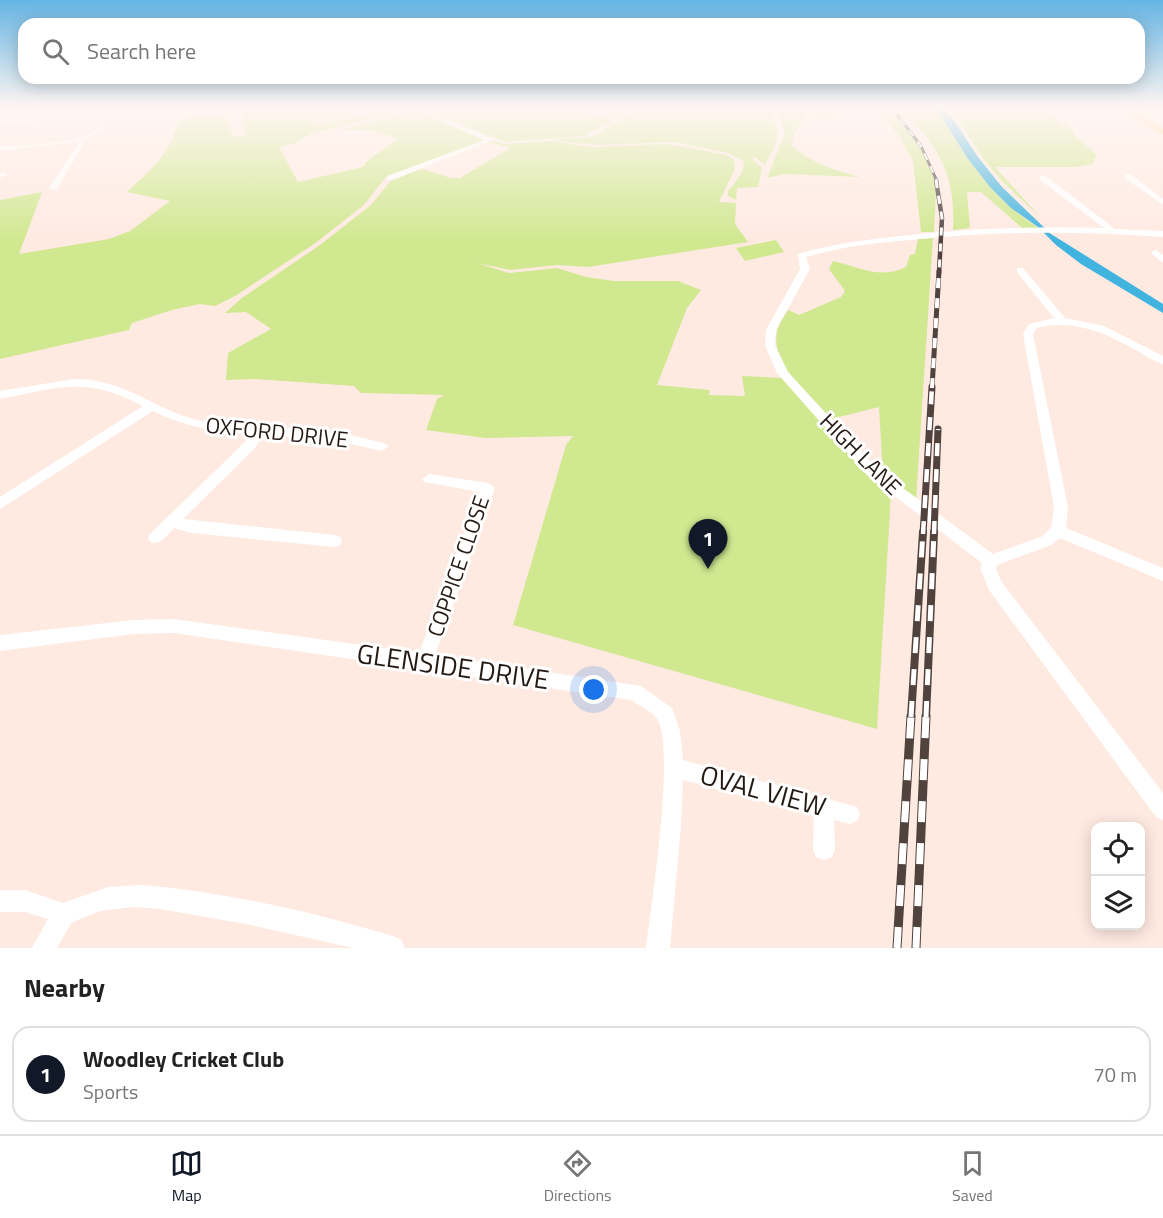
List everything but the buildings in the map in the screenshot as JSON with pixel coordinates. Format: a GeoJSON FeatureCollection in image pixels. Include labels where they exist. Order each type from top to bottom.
{"type":"FeatureCollection","features":[{"type":"Feature","properties":{"kind":"street"},"geometry":{"type":"LineString","coordinates":[[53,188],[76,152]]}},
{"type":"Feature","properties":{"kind":"street"},"geometry":{"type":"LineString","coordinates":[[390,178],[458,152]]}},
{"type":"Feature","properties":{"kind":"street"},"geometry":{"type":"LineString","coordinates":[[1128,176],[1163,203]]}},
{"type":"Feature","properties":{"kind":"street"},"geometry":{"type":"LineString","coordinates":[[1043,178],[1113,231],[1163,234]]}},
{"type":"Feature","properties":{"kind":"street","name":"HIGH LANE"},"geometry":{"type":"LineString","coordinates":[[991,561],[872,472],[783,373],[770,345],[771,330],[805,269],[801,256],[831,246],[922,236],[1033,231],[1113,231]]}},
{"type":"Feature","properties":{"kind":"street"},"geometry":{"type":"LineString","coordinates":[[1155,253],[1163,260]]}},
{"type":"Feature","properties":{"kind":"street"},"geometry":{"type":"LineString","coordinates":[[1020,270],[1061,320]]}},
{"type":"Feature","properties":{"kind":"street"},"geometry":{"type":"LineString","coordinates":[[1163,361],[1103,329],[1061,320],[1048,320],[1032,326],[1028,334],[1061,507],[1058,531],[1046,541],[991,561],[988,568],[995,585],[1163,810]]}},
{"type":"Feature","properties":{"kind":"street","name":"OXFORD DRIVE"},"geometry":{"type":"LineString","coordinates":[[0,396],[62,384],[91,383],[116,388],[194,424],[342,437],[382,447]]}},
{"type":"Feature","properties":{"kind":"street"},"geometry":{"type":"LineString","coordinates":[[0,504],[152,406]]}},
{"type":"Feature","properties":{"kind":"street"},"geometry":{"type":"LineString","coordinates":[[154,538],[250,445],[260,430]]}},
{"type":"Feature","properties":{"kind":"street","name":"COPPICE CLOSE"},"geometry":{"type":"LineString","coordinates":[[424,663],[488,488],[429,479]]}},
{"type":"Feature","properties":{"kind":"street"},"geometry":{"type":"LineString","coordinates":[[172,522],[191,527],[335,541]]}},
{"type":"Feature","properties":{"kind":"street"},"geometry":{"type":"LineString","coordinates":[[1058,531],[1163,575]]}},
{"type":"Feature","properties":{"kind":"street","name":"GLENSIDE DRIVE"},"geometry":{"type":"LineString","coordinates":[[0,643],[134,627],[174,626],[635,693],[664,714],[673,736],[675,768],[658,948]]}},
{"type":"Feature","properties":{"kind":"street","name":"OVAL VIEW"},"geometry":{"type":"LineString","coordinates":[[675,768],[850,814]]}},
{"type":"Feature","properties":{"kind":"street"},"geometry":{"type":"LineString","coordinates":[[824,807],[824,849]]}},
{"type":"Feature","properties":{"kind":"street"},"geometry":{"type":"LineString","coordinates":[[44,948],[63,915],[97,900],[124,896],[151,897],[255,914],[337,931],[393,948]]}},
{"type":"Feature","properties":{"kind":"street"},"geometry":{"type":"LineString","coordinates":[[0,901],[9,899],[38,903],[63,915]]}},
{"type":"Feature","properties":{"kind":"green space"},"geometry":{"type":"Polygon","coordinates":[[[164,152],[282,152],[298,182],[363,167],[379,152],[453,152],[385,178],[364,205],[314,244],[235,296],[215,306],[200,304],[172,310],[132,323],[129,330],[0,359],[0,200],[42,192],[19,254],[109,239],[130,231],[170,201],[127,192],[164,152]]]}},
{"type":"Feature","properties":{"kind":"green space"},"geometry":{"type":"Polygon","coordinates":[[[503,152],[712,152],[727,155],[734,160],[735,169],[719,202],[736,203],[735,224],[748,242],[588,267],[558,265],[510,270],[477,263],[509,273],[557,268],[586,277],[614,281],[678,281],[701,290],[687,308],[657,385],[710,390],[709,395],[745,396],[742,376],[782,378],[891,495],[877,729],[513,625],[566,445],[573,436],[485,438],[426,430],[437,399],[444,395],[361,393],[354,386],[256,379],[226,380],[228,353],[271,329],[246,312],[225,313],[242,298],[320,245],[371,205],[392,179],[419,168],[451,178],[460,178],[503,152]]]}},
{"type":"Feature","properties":{"kind":"green space"},"geometry":{"type":"Polygon","coordinates":[[[723,152],[771,152],[765,165],[755,157],[751,157],[762,168],[758,187],[737,188],[736,200],[728,196],[728,191],[741,174],[744,161],[723,152]]]}},
{"type":"Feature","properties":{"kind":"green space"},"geometry":{"type":"Polygon","coordinates":[[[777,152],[801,152],[824,166],[861,177],[784,174],[767,178],[777,152]]]}},
{"type":"Feature","properties":{"kind":"green space"},"geometry":{"type":"Polygon","coordinates":[[[908,152],[923,152],[933,174],[936,190],[934,232],[921,232],[913,161],[908,152]]]}},
{"type":"Feature","properties":{"kind":"green space"},"geometry":{"type":"Polygon","coordinates":[[[937,152],[964,152],[993,190],[1022,217],[1039,228],[1022,228],[981,192],[967,192],[970,228],[953,230],[951,193],[937,152]]]}},
{"type":"Feature","properties":{"kind":"green space"},"geometry":{"type":"Polygon","coordinates":[[[979,152],[1094,152],[1097,155],[1092,164],[1076,167],[995,167],[1040,217],[1001,180],[979,152]]]}},
{"type":"Feature","properties":{"kind":"green space"},"geometry":{"type":"Polygon","coordinates":[[[933,238],[916,501],[883,476],[879,407],[831,419],[794,380],[776,344],[780,323],[788,310],[799,315],[841,297],[845,291],[829,269],[833,261],[870,271],[896,271],[906,267],[910,255],[915,254],[918,239],[933,238]]]}},
{"type":"Feature","properties":{"kind":"green space"},"geometry":{"type":"Polygon","coordinates":[[[776,240],[784,252],[745,261],[736,248],[776,240]]]}},
{"type":"Feature","properties":{"kind":"water"},"geometry":{"type":"Polygon","coordinates":[[[964,152],[975,152],[1002,187],[1051,234],[1163,304],[1163,313],[1081,264],[1056,245],[1038,227],[1011,208],[990,187],[964,152]]]}},
{"type":"Feature","properties":{"kind":"railway"},"geometry":{"type":"LineString","coordinates":[[924,152],[937,181]]}},
{"type":"Feature","properties":{"kind":"railway"},"geometry":{"type":"LineString","coordinates":[[936,180],[942,218],[939,273]]}},
{"type":"Feature","properties":{"kind":"railway"},"geometry":{"type":"LineString","coordinates":[[932,388],[939,271]]}},
{"type":"Feature","properties":{"kind":"railway"},"geometry":{"type":"LineString","coordinates":[[923,534],[932,387]]}},
{"type":"Feature","properties":{"kind":"railway"},"geometry":{"type":"LineString","coordinates":[[934,534],[938,429]]}},
{"type":"Feature","properties":{"kind":"railway"},"geometry":{"type":"LineString","coordinates":[[911,717],[923,532]]}},
{"type":"Feature","properties":{"kind":"railway"},"geometry":{"type":"LineString","coordinates":[[926,717],[934,532]]}},
{"type":"Feature","properties":{"kind":"railway"},"geometry":{"type":"LineString","coordinates":[[897,948],[911,716]]}},
{"type":"Feature","properties":{"kind":"railway"},"geometry":{"type":"LineString","coordinates":[[916,948],[926,716]]}},
{"type":"Feature","properties":{"kind":"place","name":"Woodley Cricket Club"},"geometry":{"type":"Point","coordinates":[708,569]}}]}
